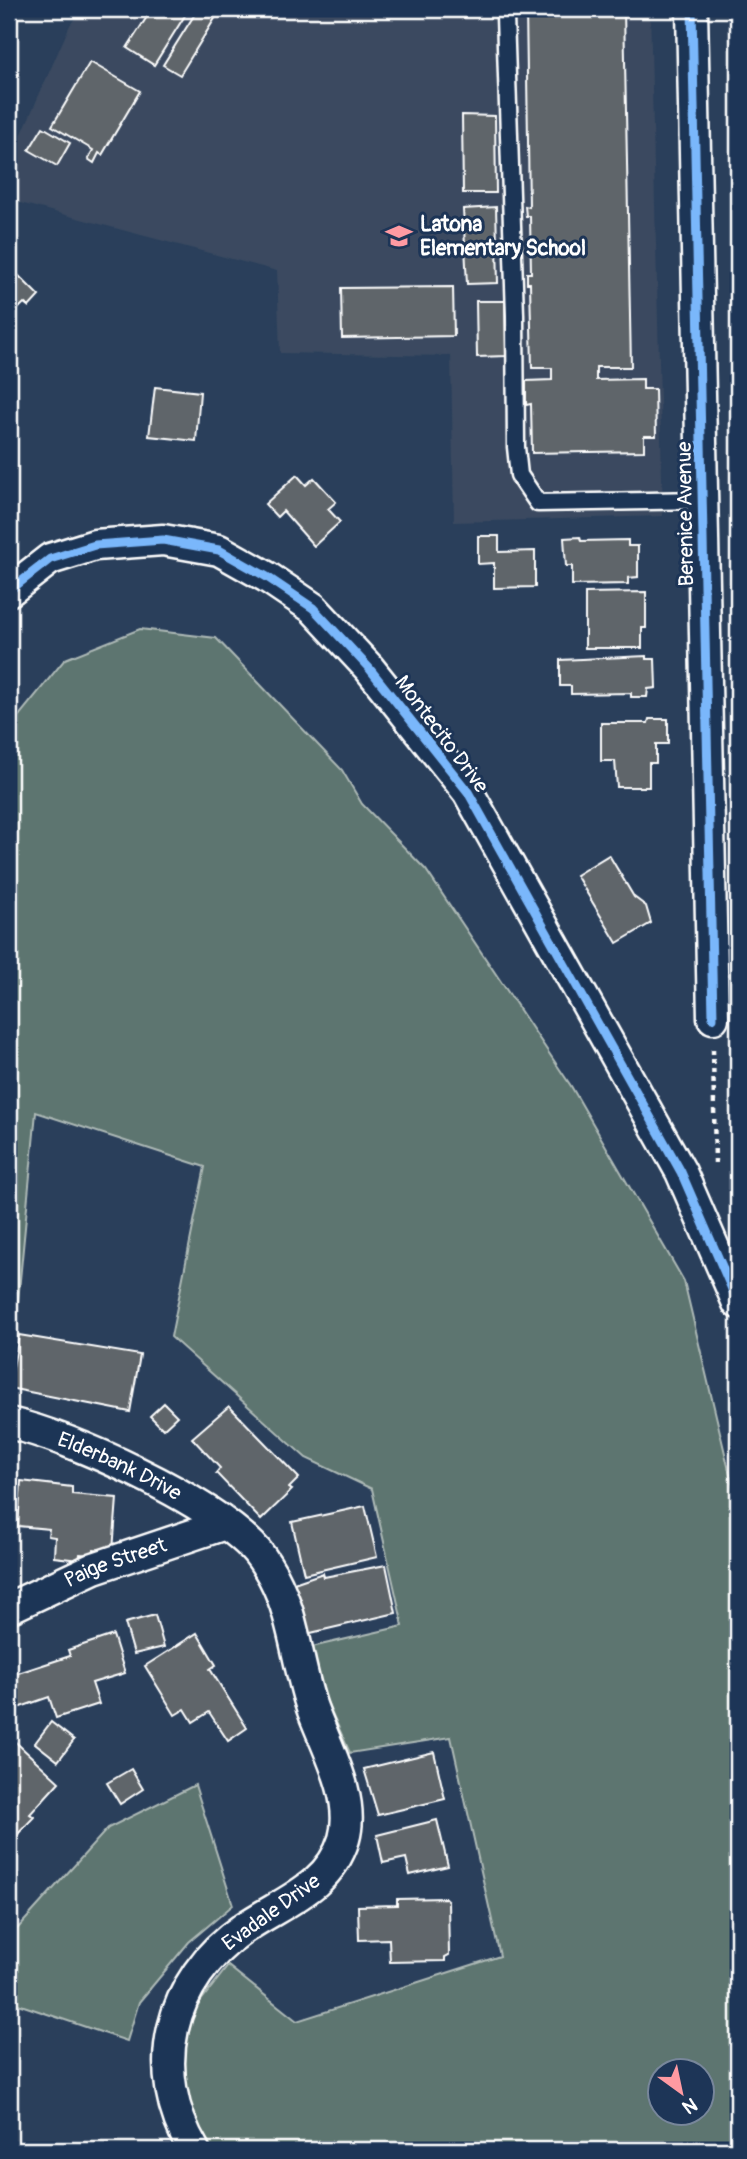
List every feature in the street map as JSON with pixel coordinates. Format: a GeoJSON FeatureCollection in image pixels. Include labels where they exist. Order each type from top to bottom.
{"type":"FeatureCollection","features":[{"type":"Feature","properties":{"kind":"street","name":"Berenice Avenue"},"geometry":{"type":"LineString","coordinates":[[692,9],[713,1018]]}},
{"type":"Feature","properties":{"kind":"street","name":"Montecito Drive"},"geometry":{"type":"LineString","coordinates":[[9,591],[50,559],[95,545],[163,541],[219,550],[267,577],[313,608],[377,678],[468,792],[681,1172],[738,1303]]}},
{"type":"Feature","properties":{"kind":"street","name":"Elderbank Drive"},"geometry":{"type":"LineString","coordinates":[[9,1423],[102,1457],[165,1487],[225,1524]]}},
{"type":"Feature","properties":{"kind":"street","name":"Paige Street"},"geometry":{"type":"LineString","coordinates":[[9,1608],[94,1568],[225,1524]]}},
{"type":"Feature","properties":{"kind":"street","name":"Evadale Drive"},"geometry":{"type":"LineString","coordinates":[[194,2150],[172,2101],[168,2064],[174,2020],[188,1985],[243,1929],[311,1888],[334,1863],[344,1837],[344,1803],[333,1759],[312,1707],[287,1610],[274,1577],[254,1547],[225,1524]]}},
{"type":"Feature","properties":{"kind":"lane"},"geometry":{"type":"LineString","coordinates":[[508,9],[505,30],[519,475],[538,503],[703,500]]}},
{"type":"Feature","properties":{"kind":"path"},"geometry":{"type":"LineString","coordinates":[[713,1018],[715,1168]]}},
{"type":"Feature","properties":{"kind":"shaded area","name":"Latona Elementary School"},"geometry":{"type":"Polygon","coordinates":[[[82,9],[650,9],[663,516],[454,522],[451,356],[280,353],[277,271],[9,200],[9,163],[70,25],[82,9]]]}},
{"type":"Feature","properties":{"kind":"green space"},"geometry":{"type":"Polygon","coordinates":[[[140,629],[216,638],[342,770],[362,804],[426,870],[571,1086],[684,1281],[738,1508],[738,2150],[211,2150],[178,2082],[183,2024],[228,1966],[297,2021],[500,1956],[451,1737],[350,1753],[303,1649],[403,1626],[372,1489],[306,1458],[171,1337],[205,1167],[36,1112],[18,1301],[9,1300],[9,728],[65,659],[140,629]]]}},
{"type":"Feature","properties":{"kind":"green space"},"geometry":{"type":"Polygon","coordinates":[[[195,1785],[233,1905],[189,1942],[139,2002],[127,2041],[9,2001],[9,1938],[108,1828],[195,1785]]]}},
{"type":"Feature","properties":{"kind":"building"},"geometry":{"type":"Polygon","coordinates":[[[152,9],[189,9],[154,65],[127,48],[152,9]]]}},
{"type":"Feature","properties":{"kind":"building"},"geometry":{"type":"Polygon","coordinates":[[[198,9],[206,9],[217,15],[180,75],[163,65],[198,9]]]}},
{"type":"Feature","properties":{"kind":"building"},"geometry":{"type":"Polygon","coordinates":[[[526,9],[624,9],[631,367],[596,367],[596,380],[643,379],[643,389],[655,389],[656,436],[644,436],[644,451],[532,453],[531,404],[526,405],[526,381],[552,380],[552,368],[532,368],[530,283],[527,283],[527,273],[531,273],[530,216],[526,216],[525,206],[529,207],[526,9]]]}},
{"type":"Feature","properties":{"kind":"building"},"geometry":{"type":"Polygon","coordinates":[[[90,62],[140,91],[102,155],[99,153],[94,163],[88,159],[93,150],[52,126],[90,62]]]}},
{"type":"Feature","properties":{"kind":"building"},"geometry":{"type":"Polygon","coordinates":[[[462,115],[495,116],[496,193],[463,193],[462,115]]]}},
{"type":"Feature","properties":{"kind":"building"},"geometry":{"type":"Polygon","coordinates":[[[43,127],[70,143],[57,166],[29,150],[43,127]]]}},
{"type":"Feature","properties":{"kind":"building"},"geometry":{"type":"Polygon","coordinates":[[[496,207],[498,283],[467,284],[463,209],[496,207]]]}},
{"type":"Feature","properties":{"kind":"building"},"geometry":{"type":"Polygon","coordinates":[[[9,266],[39,296],[29,307],[24,303],[15,312],[9,307],[9,266]]]}},
{"type":"Feature","properties":{"kind":"building"},"geometry":{"type":"Polygon","coordinates":[[[453,287],[454,336],[342,338],[341,288],[453,287]]]}},
{"type":"Feature","properties":{"kind":"building"},"geometry":{"type":"Polygon","coordinates":[[[476,301],[505,301],[506,356],[477,357],[476,301]]]}},
{"type":"Feature","properties":{"kind":"building"},"geometry":{"type":"Polygon","coordinates":[[[155,387],[200,392],[196,441],[149,436],[155,387]]]}},
{"type":"Feature","properties":{"kind":"building"},"geometry":{"type":"Polygon","coordinates":[[[297,475],[306,485],[314,478],[336,502],[328,509],[340,522],[314,546],[283,511],[277,517],[265,504],[297,475]]]}},
{"type":"Feature","properties":{"kind":"building"},"geometry":{"type":"Polygon","coordinates":[[[478,536],[499,536],[499,552],[535,551],[535,587],[494,588],[494,563],[478,564],[478,536]]]}},
{"type":"Feature","properties":{"kind":"building"},"geometry":{"type":"Polygon","coordinates":[[[580,537],[581,541],[628,540],[628,546],[638,546],[638,577],[628,578],[628,584],[572,585],[572,566],[566,566],[564,538],[580,537]]]}},
{"type":"Feature","properties":{"kind":"building"},"geometry":{"type":"Polygon","coordinates":[[[646,592],[646,628],[642,628],[642,648],[585,648],[585,593],[646,592]]]}},
{"type":"Feature","properties":{"kind":"building"},"geometry":{"type":"Polygon","coordinates":[[[646,656],[646,659],[655,659],[656,688],[648,689],[647,697],[631,697],[631,693],[571,694],[571,686],[560,686],[560,660],[646,656]]]}},
{"type":"Feature","properties":{"kind":"building"},"geometry":{"type":"Polygon","coordinates":[[[649,719],[668,719],[668,744],[656,744],[656,763],[649,763],[649,787],[617,787],[615,761],[601,761],[601,723],[648,723],[649,719]]]}},
{"type":"Feature","properties":{"kind":"building"},"geometry":{"type":"Polygon","coordinates":[[[609,855],[634,897],[646,906],[651,923],[617,943],[576,875],[609,855]]]}},
{"type":"Feature","properties":{"kind":"building"},"geometry":{"type":"Polygon","coordinates":[[[19,1335],[140,1355],[130,1412],[9,1388],[19,1335]]]}},
{"type":"Feature","properties":{"kind":"building"},"geometry":{"type":"Polygon","coordinates":[[[164,1403],[177,1416],[163,1429],[150,1416],[164,1403]]]}},
{"type":"Feature","properties":{"kind":"building"},"geometry":{"type":"Polygon","coordinates":[[[229,1406],[299,1478],[289,1488],[292,1490],[261,1520],[216,1473],[220,1468],[192,1438],[229,1406]]]}},
{"type":"Feature","properties":{"kind":"building"},"geometry":{"type":"Polygon","coordinates":[[[21,1481],[72,1487],[72,1494],[117,1498],[113,1551],[94,1549],[93,1555],[80,1554],[79,1560],[54,1557],[55,1537],[48,1536],[49,1529],[18,1526],[21,1481]]]}},
{"type":"Feature","properties":{"kind":"building"},"geometry":{"type":"Polygon","coordinates":[[[365,1506],[377,1557],[304,1574],[292,1522],[365,1506]]]}},
{"type":"Feature","properties":{"kind":"building"},"geometry":{"type":"Polygon","coordinates":[[[386,1565],[396,1613],[302,1635],[291,1584],[323,1573],[324,1577],[386,1565]]]}},
{"type":"Feature","properties":{"kind":"building"},"geometry":{"type":"Polygon","coordinates":[[[155,1615],[164,1647],[134,1654],[125,1623],[155,1615]]]}},
{"type":"Feature","properties":{"kind":"building"},"geometry":{"type":"Polygon","coordinates":[[[197,1633],[216,1665],[210,1669],[247,1728],[228,1741],[209,1712],[193,1722],[185,1709],[175,1715],[145,1666],[197,1633]]]}},
{"type":"Feature","properties":{"kind":"building"},"geometry":{"type":"Polygon","coordinates":[[[113,1635],[125,1673],[92,1683],[99,1704],[56,1718],[49,1697],[15,1709],[9,1691],[9,1676],[70,1656],[68,1650],[113,1635]]]}},
{"type":"Feature","properties":{"kind":"building"},"geometry":{"type":"Polygon","coordinates":[[[51,1722],[74,1740],[58,1761],[35,1743],[51,1722]]]}},
{"type":"Feature","properties":{"kind":"building"},"geometry":{"type":"Polygon","coordinates":[[[9,1736],[59,1782],[30,1814],[34,1817],[15,1837],[9,1831],[9,1736]]]}},
{"type":"Feature","properties":{"kind":"building"},"geometry":{"type":"Polygon","coordinates":[[[434,1752],[445,1799],[378,1815],[364,1769],[434,1752]]]}},
{"type":"Feature","properties":{"kind":"building"},"geometry":{"type":"Polygon","coordinates":[[[131,1769],[143,1789],[120,1804],[107,1783],[131,1769]]]}},
{"type":"Feature","properties":{"kind":"building"},"geometry":{"type":"Polygon","coordinates":[[[437,1820],[448,1866],[410,1875],[406,1858],[383,1863],[377,1835],[437,1820]]]}},
{"type":"Feature","properties":{"kind":"building"},"geometry":{"type":"Polygon","coordinates":[[[445,1898],[448,1901],[449,1955],[445,1957],[445,1961],[390,1962],[389,1939],[359,1940],[358,1906],[397,1905],[397,1899],[445,1898]]]}},
{"type":"Feature","properties":{"kind":"cycle path"},"geometry":{"type":"LineString","coordinates":[[692,9],[713,1018]]}},
{"type":"Feature","properties":{"kind":"cycle path"},"geometry":{"type":"LineString","coordinates":[[9,591],[50,559],[95,545],[163,540],[219,550],[267,577],[313,608],[369,668],[468,792],[681,1172],[738,1303]]}},
{"type":"Feature","properties":{"kind":"place","name":"Latona Elementary School"},"geometry":{"type":"Point","coordinates":[399,236]}}]}
